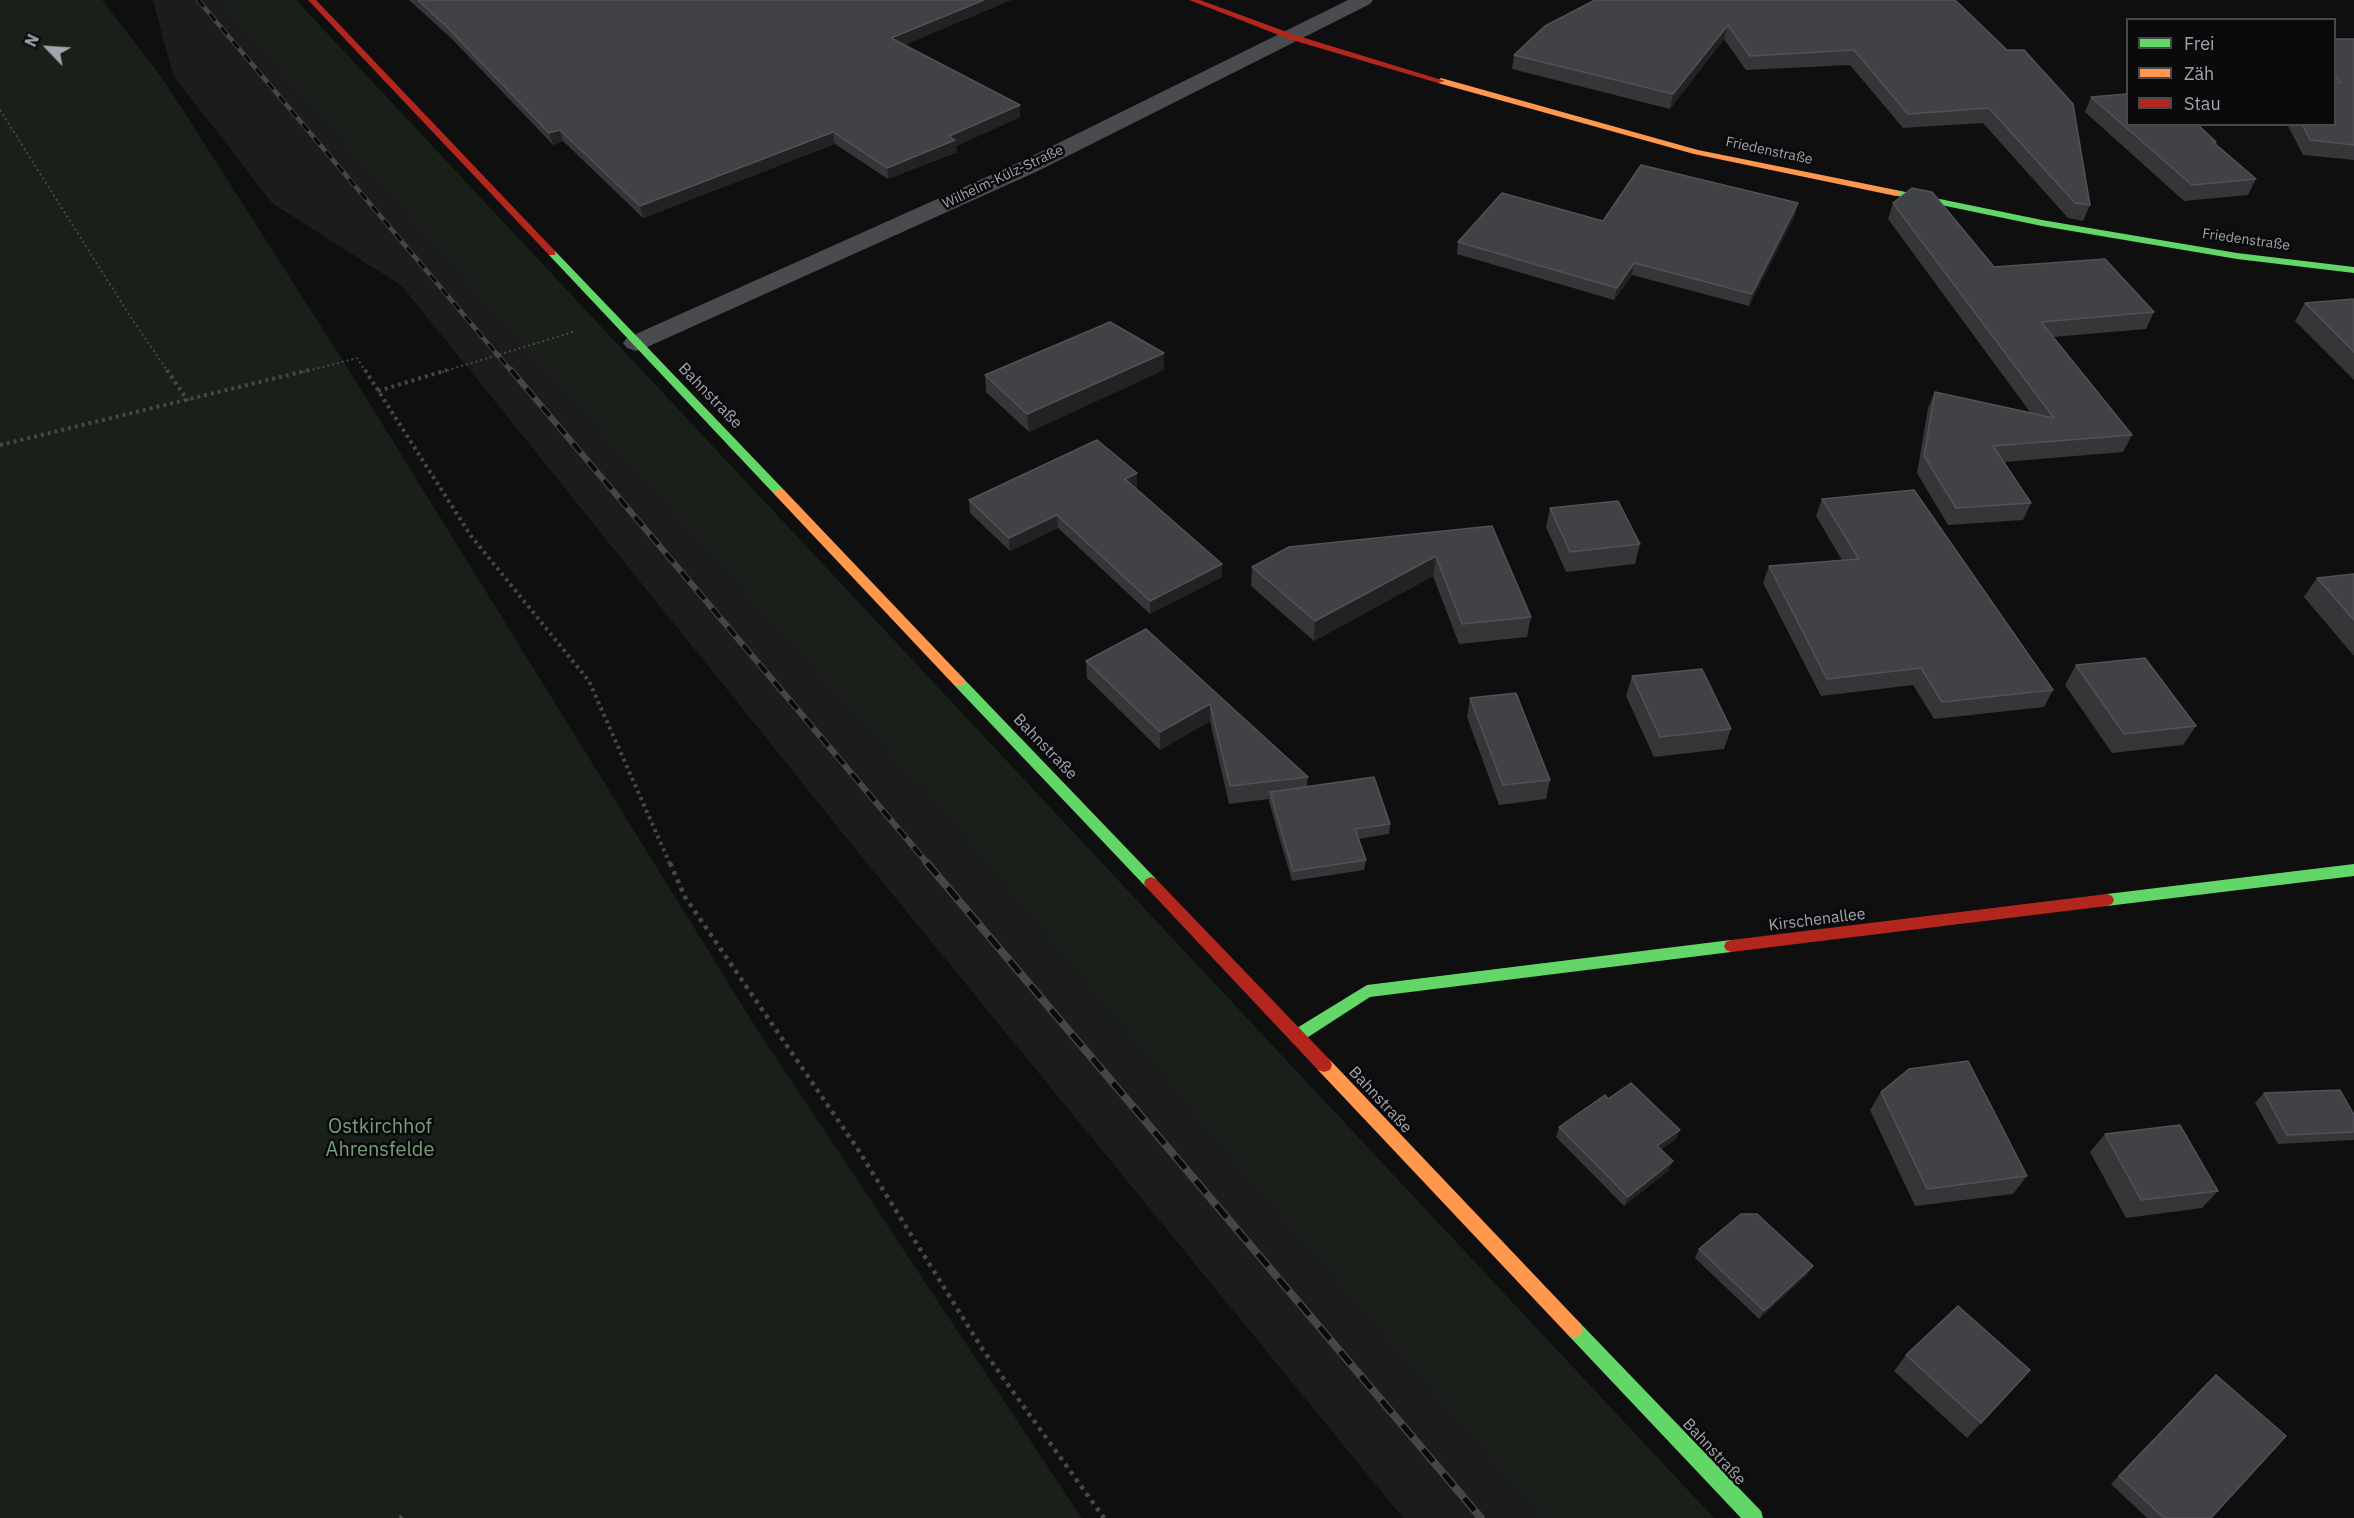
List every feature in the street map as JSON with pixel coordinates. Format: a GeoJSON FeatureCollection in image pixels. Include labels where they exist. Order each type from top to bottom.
{"type":"FeatureCollection","features":[{"type":"Feature","properties":{"kind":"street","name":"Bahnstraße"},"geometry":{"type":"LineString","coordinates":[[312,0],[1754,1518]]}},
{"type":"Feature","properties":{"kind":"street","name":"Friedenstraße"},"geometry":{"type":"LineString","coordinates":[[1193,0],[1292,37],[1525,106],[1697,152],[2042,223],[2237,256],[2354,270]]}},
{"type":"Feature","properties":{"kind":"street","name":"Wilhelm-Külz-Straße"},"geometry":{"type":"LineString","coordinates":[[636,343],[1030,166],[1363,0]]}},
{"type":"Feature","properties":{"kind":"street","name":"Kirschenallee"},"geometry":{"type":"LineString","coordinates":[[1297,1036],[1367,991],[2354,870]]}},
{"type":"Feature","properties":{"kind":"path"},"geometry":{"type":"LineString","coordinates":[[0,110],[128,313],[188,401]]}},
{"type":"Feature","properties":{"kind":"path"},"geometry":{"type":"LineString","coordinates":[[378,391],[615,320]]}},
{"type":"Feature","properties":{"kind":"path"},"geometry":{"type":"LineString","coordinates":[[0,445],[357,358],[471,536],[588,681],[685,897],[857,1148],[983,1350],[1104,1518]]}},
{"type":"Feature","properties":{"kind":"shaded area"},"geometry":{"type":"Polygon","coordinates":[[[153,0],[257,0],[923,786],[1165,1078],[1552,1518],[1403,1518],[866,862],[402,286],[272,203],[173,75],[153,0]]]}},
{"type":"Feature","properties":{"kind":"green space","name":"Ostkirchhof Ahrensfelde"},"geometry":{"type":"Polygon","coordinates":[[[0,0],[102,0],[163,79],[347,367],[758,1031],[1082,1518],[0,1518],[0,0]]]}},
{"type":"Feature","properties":{"kind":"green space"},"geometry":{"type":"Polygon","coordinates":[[[221,0],[296,0],[1714,1518],[1546,1518],[1165,1078],[923,786],[537,357],[221,0]]]}},
{"type":"Feature","properties":{"kind":"building"},"geometry":{"type":"Polygon","coordinates":[[[418,0],[984,0],[891,38],[1020,105],[949,136],[955,140],[887,168],[833,132],[640,206],[560,130],[549,133],[418,0]]]}},
{"type":"Feature","properties":{"kind":"building"},"geometry":{"type":"Polygon","coordinates":[[[1595,0],[1955,0],[2007,50],[2024,50],[2073,104],[2090,205],[2075,203],[1989,108],[1908,114],[1854,50],[1750,56],[1728,25],[1673,94],[1514,55],[1545,26],[1595,0]]]}},
{"type":"Feature","properties":{"kind":"building"},"geometry":{"type":"Polygon","coordinates":[[[2336,39],[2354,39],[2354,145],[2310,140],[2303,126],[2336,126],[2336,82],[2341,83],[2336,78],[2336,39]]]}},
{"type":"Feature","properties":{"kind":"building"},"geometry":{"type":"Polygon","coordinates":[[[2126,94],[2126,126],[2199,126],[2216,142],[2213,142],[2256,179],[2192,185],[2091,97],[2126,94]]]}},
{"type":"Feature","properties":{"kind":"building"},"geometry":{"type":"Polygon","coordinates":[[[1641,165],[1798,203],[1752,294],[1634,263],[1617,288],[1458,242],[1502,193],[1603,221],[1641,165]]]}},
{"type":"Feature","properties":{"kind":"building"},"geometry":{"type":"Polygon","coordinates":[[[1912,188],[1932,192],[1994,267],[2105,259],[2154,312],[2041,322],[2132,435],[1993,446],[2031,503],[1956,508],[1924,456],[1935,392],[2054,418],[1893,203],[1912,188]]]}},
{"type":"Feature","properties":{"kind":"building"},"geometry":{"type":"Polygon","coordinates":[[[2354,299],[2354,352],[2305,303],[2354,299]]]}},
{"type":"Feature","properties":{"kind":"building"},"geometry":{"type":"Polygon","coordinates":[[[1110,322],[1164,353],[1027,414],[985,375],[1110,322]]]}},
{"type":"Feature","properties":{"kind":"building"},"geometry":{"type":"Polygon","coordinates":[[[1097,440],[1137,473],[1125,479],[1222,564],[1150,601],[1057,515],[1009,538],[969,500],[1097,440]]]}},
{"type":"Feature","properties":{"kind":"building"},"geometry":{"type":"Polygon","coordinates":[[[1914,490],[2053,690],[1942,702],[1921,668],[1827,679],[1769,566],[1859,559],[1822,499],[1914,490]]]}},
{"type":"Feature","properties":{"kind":"building"},"geometry":{"type":"Polygon","coordinates":[[[1618,501],[1640,544],[1570,552],[1550,508],[1618,501]]]}},
{"type":"Feature","properties":{"kind":"building"},"geometry":{"type":"Polygon","coordinates":[[[1492,526],[1531,617],[1462,624],[1436,556],[1315,621],[1252,567],[1289,547],[1492,526]]]}},
{"type":"Feature","properties":{"kind":"building"},"geometry":{"type":"Polygon","coordinates":[[[2354,574],[2354,620],[2317,578],[2354,574]]]}},
{"type":"Feature","properties":{"kind":"building"},"geometry":{"type":"Polygon","coordinates":[[[1146,629],[1308,777],[1230,786],[1210,704],[1160,732],[1086,661],[1146,629]]]}},
{"type":"Feature","properties":{"kind":"building"},"geometry":{"type":"Polygon","coordinates":[[[2145,658],[2196,726],[2124,734],[2076,665],[2145,658]]]}},
{"type":"Feature","properties":{"kind":"building"},"geometry":{"type":"Polygon","coordinates":[[[1702,669],[1731,729],[1660,737],[1632,676],[1702,669]]]}},
{"type":"Feature","properties":{"kind":"building"},"geometry":{"type":"Polygon","coordinates":[[[1516,693],[1550,780],[1503,785],[1470,698],[1516,693]]]}},
{"type":"Feature","properties":{"kind":"building"},"geometry":{"type":"Polygon","coordinates":[[[1374,777],[1390,824],[1355,829],[1366,860],[1293,871],[1270,792],[1374,777]]]}},
{"type":"Feature","properties":{"kind":"building"},"geometry":{"type":"Polygon","coordinates":[[[1968,1061],[2027,1176],[1927,1189],[1881,1092],[1909,1069],[1968,1061]]]}},
{"type":"Feature","properties":{"kind":"building"},"geometry":{"type":"Polygon","coordinates":[[[1631,1083],[1680,1130],[1657,1146],[1673,1161],[1628,1197],[1559,1127],[1605,1095],[1608,1099],[1631,1083]]]}},
{"type":"Feature","properties":{"kind":"building"},"geometry":{"type":"Polygon","coordinates":[[[2340,1090],[2354,1115],[2354,1132],[2287,1135],[2264,1093],[2340,1090]]]}},
{"type":"Feature","properties":{"kind":"building"},"geometry":{"type":"Polygon","coordinates":[[[2180,1125],[2218,1191],[2141,1200],[2105,1134],[2180,1125]]]}},
{"type":"Feature","properties":{"kind":"building"},"geometry":{"type":"Polygon","coordinates":[[[1741,1214],[1757,1214],[1813,1266],[1764,1311],[1699,1249],[1741,1214]]]}},
{"type":"Feature","properties":{"kind":"building"},"geometry":{"type":"Polygon","coordinates":[[[1958,1306],[2030,1370],[1981,1423],[1906,1355],[1958,1306]]]}},
{"type":"Feature","properties":{"kind":"building"},"geometry":{"type":"Polygon","coordinates":[[[2216,1375],[2286,1436],[2211,1518],[2164,1518],[2119,1476],[2216,1375]]]}},
{"type":"Feature","properties":{"kind":"railway"},"geometry":{"type":"LineString","coordinates":[[198,0],[512,372]]}},
{"type":"Feature","properties":{"kind":"railway"},"geometry":{"type":"LineString","coordinates":[[511,370],[928,864]]}},
{"type":"Feature","properties":{"kind":"railway"},"geometry":{"type":"LineString","coordinates":[[927,863],[1481,1518]]}},
{"type":"Feature","properties":{"kind":"traffic: fast"},"geometry":{"type":"LineString","coordinates":[[1896,193],[2042,223],[2237,256],[2354,270]]}},
{"type":"Feature","properties":{"kind":"traffic: fast"},"geometry":{"type":"LineString","coordinates":[[552,253],[780,493]]}},
{"type":"Feature","properties":{"kind":"traffic: fast"},"geometry":{"type":"LineString","coordinates":[[959,682],[1151,883]]}},
{"type":"Feature","properties":{"kind":"traffic: fast"},"geometry":{"type":"LineString","coordinates":[[2107,900],[2354,870]]}},
{"type":"Feature","properties":{"kind":"traffic: fast"},"geometry":{"type":"LineString","coordinates":[[1297,1036],[1367,991],[1731,946]]}},
{"type":"Feature","properties":{"kind":"traffic: fast"},"geometry":{"type":"LineString","coordinates":[[1574,1329],[1754,1518]]}},
{"type":"Feature","properties":{"kind":"traffic: slow"},"geometry":{"type":"LineString","coordinates":[[1441,81],[1697,152],[1896,193]]}},
{"type":"Feature","properties":{"kind":"traffic: slow"},"geometry":{"type":"LineString","coordinates":[[780,493],[959,682]]}},
{"type":"Feature","properties":{"kind":"traffic: slow"},"geometry":{"type":"LineString","coordinates":[[1324,1065],[1574,1329]]}},
{"type":"Feature","properties":{"kind":"traffic: jam"},"geometry":{"type":"LineString","coordinates":[[312,0],[552,253]]}},
{"type":"Feature","properties":{"kind":"traffic: jam"},"geometry":{"type":"LineString","coordinates":[[1193,0],[1292,37],[1441,81]]}},
{"type":"Feature","properties":{"kind":"traffic: jam"},"geometry":{"type":"LineString","coordinates":[[1151,883],[1324,1065]]}},
{"type":"Feature","properties":{"kind":"traffic: jam"},"geometry":{"type":"LineString","coordinates":[[1731,946],[2107,900]]}}]}
